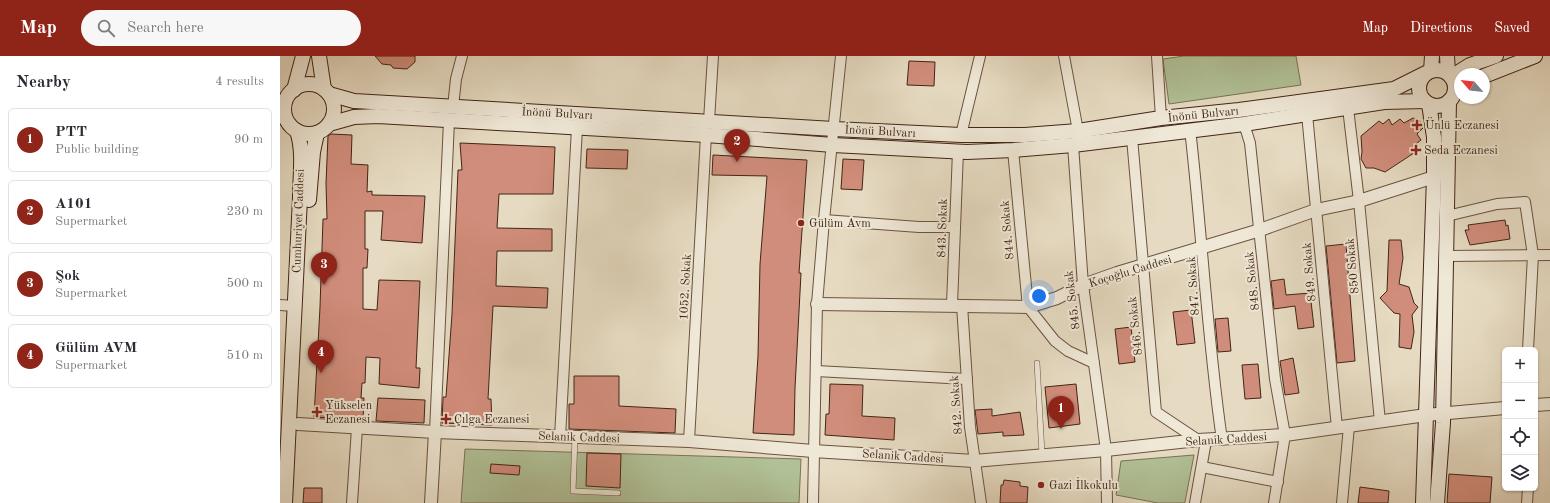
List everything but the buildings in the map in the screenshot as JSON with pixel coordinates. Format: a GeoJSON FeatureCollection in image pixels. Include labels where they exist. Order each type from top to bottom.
{"type":"FeatureCollection","features":[{"type":"Feature","properties":{"kind":"main road"},"geometry":{"type":"LineString","coordinates":[[303,56],[287,95],[284,119],[297,131],[303,133],[317,133],[329,124],[334,112],[334,106],[327,91],[319,56]]}},
{"type":"Feature","properties":{"kind":"main road"},"geometry":{"type":"LineString","coordinates":[[1429,72],[1432,56]]}},
{"type":"Feature","properties":{"kind":"main road"},"geometry":{"type":"LineString","coordinates":[[1447,56],[1450,75],[1454,84]]}},
{"type":"Feature","properties":{"kind":"main road"},"geometry":{"type":"LineString","coordinates":[[1454,94],[1440,106],[1427,103],[1422,98],[1419,88],[1422,77],[1429,72],[1437,70],[1450,75],[1470,65],[1496,56]]}},
{"type":"Feature","properties":{"kind":"main road"},"geometry":{"type":"LineString","coordinates":[[1490,74],[1535,56]]}},
{"type":"Feature","properties":{"kind":"main road","name":"İnönü Bulvarı"},"geometry":{"type":"LineString","coordinates":[[329,124],[354,117],[378,116],[577,128],[834,129],[961,135],[1025,135],[1078,131],[1161,118],[1239,110],[1394,89],[1429,72]]}},
{"type":"Feature","properties":{"kind":"main road"},"geometry":{"type":"LineString","coordinates":[[287,95],[309,84],[327,91]]}},
{"type":"Feature","properties":{"kind":"main road","name":"İnönü Bulvarı"},"geometry":{"type":"LineString","coordinates":[[327,91],[354,101],[453,107],[708,128],[832,145],[958,151],[1013,150],[1073,145],[1244,124],[1399,101],[1427,103]]}},
{"type":"Feature","properties":{"kind":"main road"},"geometry":{"type":"LineString","coordinates":[[1423,503],[1434,177],[1434,137],[1427,103]]}},
{"type":"Feature","properties":{"kind":"main road"},"geometry":{"type":"LineString","coordinates":[[1437,503],[1443,414],[1447,216],[1454,104]]}},
{"type":"Feature","properties":{"kind":"main road","name":"Cumhuriyet Caddesi"},"geometry":{"type":"LineString","coordinates":[[286,503],[301,159],[300,139],[297,131]]}},
{"type":"Feature","properties":{"kind":"main road","name":"Cumhuriyet Caddesi"},"geometry":{"type":"LineString","coordinates":[[295,503],[289,424],[313,152],[317,133]]}},
{"type":"Feature","properties":{"kind":"street"},"geometry":{"type":"LineString","coordinates":[[453,107],[456,79],[462,56]]}},
{"type":"Feature","properties":{"kind":"street","name":"1052. Sokak"},"geometry":{"type":"LineString","coordinates":[[689,441],[713,56]]}},
{"type":"Feature","properties":{"kind":"street"},"geometry":{"type":"LineString","coordinates":[[813,503],[817,304],[841,56]]}},
{"type":"Feature","properties":{"kind":"street"},"geometry":{"type":"LineString","coordinates":[[961,135],[980,56]]}},
{"type":"Feature","properties":{"kind":"street"},"geometry":{"type":"LineString","coordinates":[[1064,56],[1078,131]]}},
{"type":"Feature","properties":{"kind":"street"},"geometry":{"type":"LineString","coordinates":[[1156,56],[1161,118]]}},
{"type":"Feature","properties":{"kind":"street","name":"850 Sokak"},"geometry":{"type":"LineString","coordinates":[[1348,108],[1359,200],[1380,422]]}},
{"type":"Feature","properties":{"kind":"street","name":"849. Sokak"},"geometry":{"type":"LineString","coordinates":[[1307,114],[1316,210],[1343,427],[1342,503]]}},
{"type":"Feature","properties":{"kind":"street"},"geometry":{"type":"LineString","coordinates":[[430,503],[435,432],[449,121]]}},
{"type":"Feature","properties":{"kind":"street","name":"848. Sokak"},"geometry":{"type":"LineString","coordinates":[[1244,124],[1250,143],[1276,379],[1285,435],[1274,503]]}},
{"type":"Feature","properties":{"kind":"street"},"geometry":{"type":"LineString","coordinates":[[560,437],[577,128]]}},
{"type":"Feature","properties":{"kind":"street","name":"847. Sokak"},"geometry":{"type":"LineString","coordinates":[[1190,130],[1203,248],[1213,377],[1222,440]]}},
{"type":"Feature","properties":{"kind":"street","name":"846. Sokak"},"geometry":{"type":"LineString","coordinates":[[1132,138],[1142,267],[1155,385],[1156,412],[1202,440]]}},
{"type":"Feature","properties":{"kind":"street","name":"845. Sokak"},"geometry":{"type":"LineString","coordinates":[[1073,145],[1083,285],[1106,450],[1107,503]]}},
{"type":"Feature","properties":{"kind":"street","name":"844. Sokak"},"geometry":{"type":"LineString","coordinates":[[1013,150],[1028,307]]}},
{"type":"Feature","properties":{"kind":"street","name":"843. Sokak"},"geometry":{"type":"LineString","coordinates":[[957,305],[955,227],[958,151]]}},
{"type":"Feature","properties":{"kind":"street","name":"Koçoğlu Caddesi"},"geometry":{"type":"LineString","coordinates":[[817,304],[1028,307],[1057,298],[1083,285],[1260,230],[1316,210],[1359,200],[1434,177]]}},
{"type":"Feature","properties":{"kind":"street"},"geometry":{"type":"LineString","coordinates":[[1447,216],[1497,204],[1525,202],[1533,255],[1528,347]]}},
{"type":"Feature","properties":{"kind":"street"},"geometry":{"type":"LineString","coordinates":[[824,220],[919,227],[955,227]]}},
{"type":"Feature","properties":{"kind":"street"},"geometry":{"type":"LineString","coordinates":[[1447,256],[1550,255]]}},
{"type":"Feature","properties":{"kind":"street"},"geometry":{"type":"LineString","coordinates":[[280,305],[294,306]]}},
{"type":"Feature","properties":{"kind":"street","name":"842. Sokak"},"geometry":{"type":"LineString","coordinates":[[957,305],[967,379],[974,461],[981,503]]}},
{"type":"Feature","properties":{"kind":"street"},"geometry":{"type":"LineString","coordinates":[[1028,307],[1055,341],[1068,351],[1094,362]]}},
{"type":"Feature","properties":{"kind":"street"},"geometry":{"type":"LineString","coordinates":[[816,371],[967,379]]}},
{"type":"Feature","properties":{"kind":"street"},"geometry":{"type":"LineString","coordinates":[[1538,405],[1550,404]]}},
{"type":"Feature","properties":{"kind":"street","name":"Selanik Caddesi"},"geometry":{"type":"LineString","coordinates":[[289,424],[435,432],[689,441],[813,451],[974,461],[1042,456],[1202,440],[1222,440],[1285,435],[1426,415],[1502,408]]}},
{"type":"Feature","properties":{"kind":"street"},"geometry":{"type":"LineString","coordinates":[[352,503],[357,428]]}},
{"type":"Feature","properties":{"kind":"street"},"geometry":{"type":"LineString","coordinates":[[1195,503],[1202,467],[1202,440]]}},
{"type":"Feature","properties":{"kind":"street"},"geometry":{"type":"LineString","coordinates":[[1202,467],[1278,482]]}},
{"type":"Feature","properties":{"kind":"street"},"geometry":{"type":"LineString","coordinates":[[1527,503],[1528,491]]}},
{"type":"Feature","properties":{"kind":"lane"},"geometry":{"type":"LineString","coordinates":[[1037,363],[1042,456]]}},
{"type":"Feature","properties":{"kind":"lane"},"geometry":{"type":"LineString","coordinates":[[575,437],[573,491],[618,494]]}},
{"type":"Feature","properties":{"kind":"green space"},"geometry":{"type":"Polygon","coordinates":[[[1184,56],[1296,56],[1301,85],[1169,104],[1163,59],[1184,56]]]}},
{"type":"Feature","properties":{"kind":"green space"},"geometry":{"type":"Polygon","coordinates":[[[465,449],[801,459],[799,503],[461,503],[465,449]]]}},
{"type":"Feature","properties":{"kind":"green space"},"geometry":{"type":"Polygon","coordinates":[[[1194,455],[1184,503],[1158,503],[1116,495],[1121,461],[1194,455]]]}},
{"type":"Feature","properties":{"kind":"place","name":"Ünlü Eczanesi"},"geometry":{"type":"Point","coordinates":[1417,125]}},
{"type":"Feature","properties":{"kind":"place","name":"Seda Eczanesi"},"geometry":{"type":"Point","coordinates":[1416,150]}},
{"type":"Feature","properties":{"kind":"place","name":"A101"},"geometry":{"type":"Point","coordinates":[737,162]}},
{"type":"Feature","properties":{"kind":"place","name":"Gülüm Avm"},"geometry":{"type":"Point","coordinates":[801,223]}},
{"type":"Feature","properties":{"kind":"place","name":"Şok"},"geometry":{"type":"Point","coordinates":[324,285]}},
{"type":"Feature","properties":{"kind":"place","name":"Gülüm AVM"},"geometry":{"type":"Point","coordinates":[321,373]}},
{"type":"Feature","properties":{"kind":"place","name":"Yükselen Eczanesi"},"geometry":{"type":"Point","coordinates":[317,412]}},
{"type":"Feature","properties":{"kind":"place","name":"Çılga Eczanesi"},"geometry":{"type":"Point","coordinates":[446,419]}},
{"type":"Feature","properties":{"kind":"place","name":"PTT"},"geometry":{"type":"Point","coordinates":[1061,429]}},
{"type":"Feature","properties":{"kind":"place","name":"Gazi İlkokulu"},"geometry":{"type":"Point","coordinates":[1041,485]}}]}
